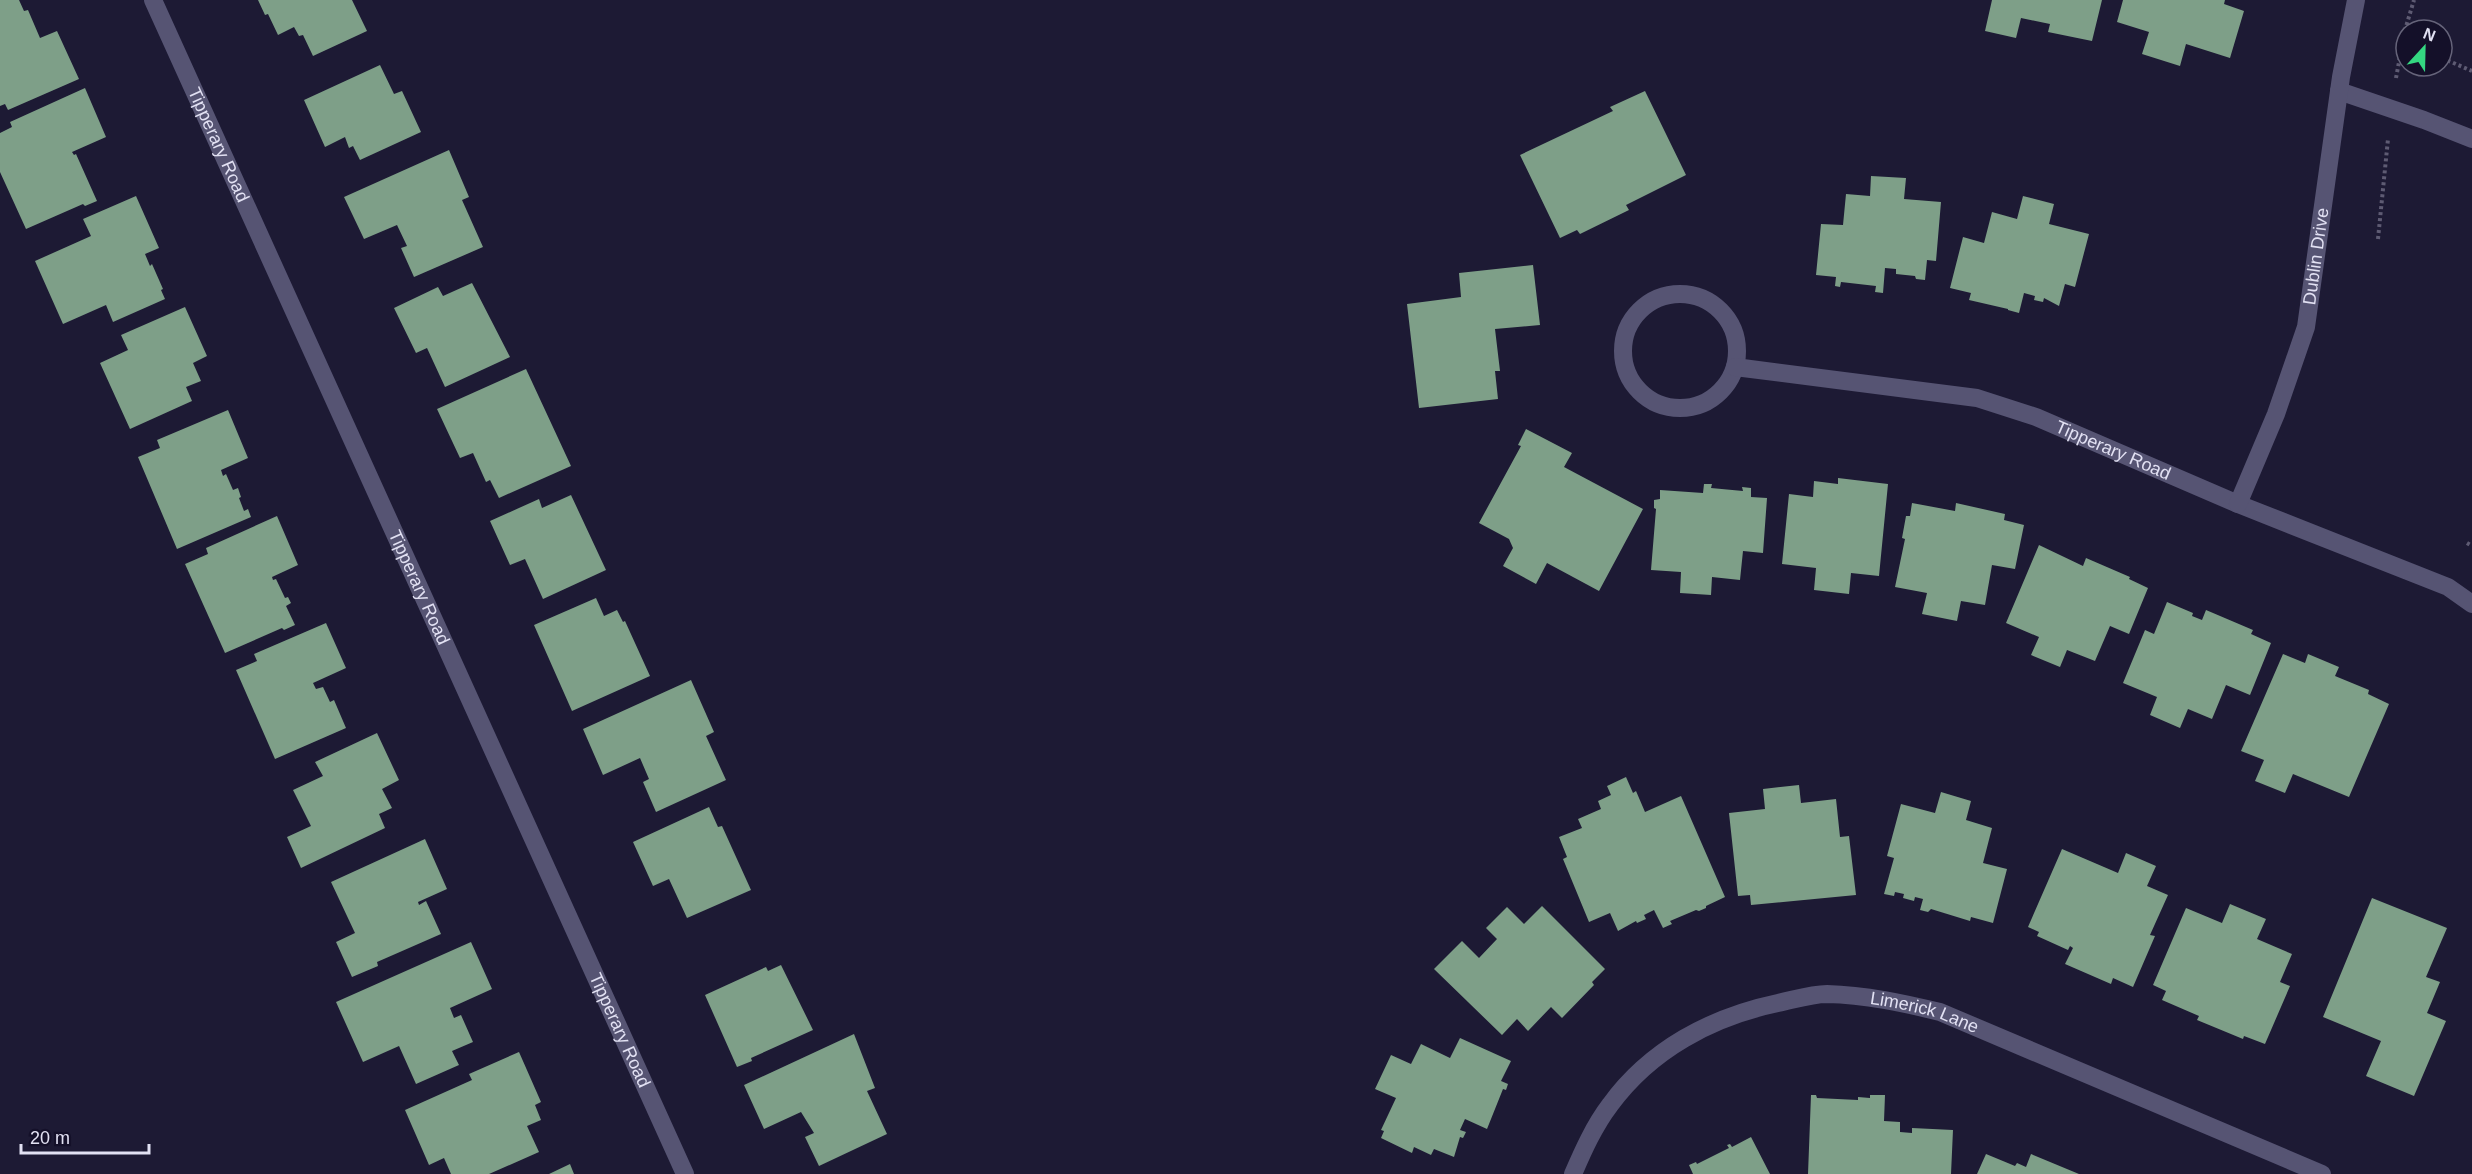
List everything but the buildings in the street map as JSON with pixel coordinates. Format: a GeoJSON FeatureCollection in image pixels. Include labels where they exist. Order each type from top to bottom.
{"type":"FeatureCollection","features":[{"type":"Feature","properties":{"kind":"street","name":"Tipperary Road"},"geometry":{"type":"LineString","coordinates":[[153,0],[685,1174]]}},
{"type":"Feature","properties":{"kind":"street","name":"Dublin Drive"},"geometry":{"type":"LineString","coordinates":[[2238,504],[2276,414],[2306,327],[2339,91],[2356,0]]}},
{"type":"Feature","properties":{"kind":"street"},"geometry":{"type":"LineString","coordinates":[[2339,91],[2472,139]]}},
{"type":"Feature","properties":{"kind":"street"},"geometry":{"type":"LineString","coordinates":[[1677,293],[1696,296],[1715,305],[1726,316],[1736,334],[1738,354],[1736,367],[1727,385],[1712,399],[1694,407],[1670,407],[1651,400],[1636,387],[1624,362],[1623,343],[1629,324],[1636,314],[1651,301],[1677,293]]}},
{"type":"Feature","properties":{"kind":"street","name":"Tipperary Road"},"geometry":{"type":"LineString","coordinates":[[1736,367],[1977,398],[2036,417],[2238,504],[2448,587],[2472,604]]}},
{"type":"Feature","properties":{"kind":"street","name":"Limerick Lane"},"geometry":{"type":"LineString","coordinates":[[1573,1174],[1586,1145],[1610,1105],[1649,1062],[1693,1032],[1750,1009],[1825,994],[1881,998],[1940,1012],[2322,1174]]}},
{"type":"Feature","properties":{"kind":"path"},"geometry":{"type":"LineString","coordinates":[[2454,63],[2472,71]]}}]}
